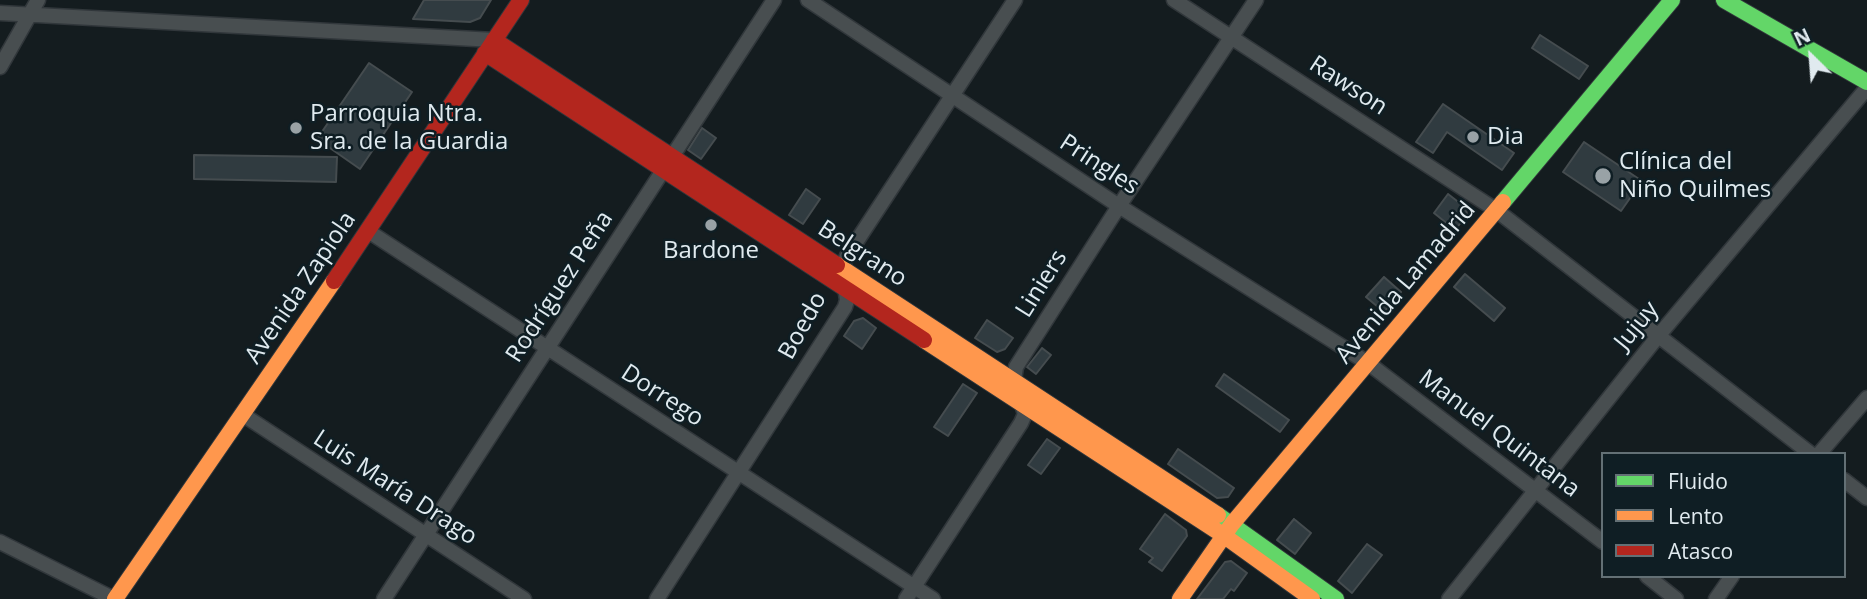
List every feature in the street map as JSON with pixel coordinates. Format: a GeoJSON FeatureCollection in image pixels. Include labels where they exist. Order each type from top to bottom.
{"type":"FeatureCollection","features":[{"type":"Feature","properties":{"kind":"main road","name":"Avenida Zapiola"},"geometry":{"type":"LineString","coordinates":[[115,599],[368,231],[521,0]]}},
{"type":"Feature","properties":{"kind":"main road","name":"Avenida Lamadrid"},"geometry":{"type":"LineString","coordinates":[[1180,599],[1227,529],[1672,0]]}},
{"type":"Feature","properties":{"kind":"main road"},"geometry":{"type":"LineString","coordinates":[[1724,0],[1867,82]]}},
{"type":"Feature","properties":{"kind":"main road","name":"Belgrano"},"geometry":{"type":"LineString","coordinates":[[489,46],[668,164],[845,288],[1023,404],[1227,529]]}},
{"type":"Feature","properties":{"kind":"main road","name":"Belgrano"},"geometry":{"type":"LineString","coordinates":[[668,164],[842,268],[1014,380],[1227,529]]}},
{"type":"Feature","properties":{"kind":"main road"},"geometry":{"type":"LineString","coordinates":[[1227,529],[1312,599]]}},
{"type":"Feature","properties":{"kind":"main road"},"geometry":{"type":"LineString","coordinates":[[1227,529],[1336,599]]}},
{"type":"Feature","properties":{"kind":"street"},"geometry":{"type":"LineString","coordinates":[[0,67],[38,0]]}},
{"type":"Feature","properties":{"kind":"street","name":"Rodríguez Peña"},"geometry":{"type":"LineString","coordinates":[[384,599],[774,0]]}},
{"type":"Feature","properties":{"kind":"street","name":"Pringles"},"geometry":{"type":"LineString","coordinates":[[808,0],[1119,206],[1368,363]]}},
{"type":"Feature","properties":{"kind":"street","name":"Boedo"},"geometry":{"type":"LineString","coordinates":[[657,599],[845,307],[847,300],[842,268],[847,256],[1015,0]]}},
{"type":"Feature","properties":{"kind":"street","name":"Rawson"},"geometry":{"type":"LineString","coordinates":[[1174,0],[1496,210],[1808,452]]}},
{"type":"Feature","properties":{"kind":"street","name":"Liniers"},"geometry":{"type":"LineString","coordinates":[[1014,380],[1016,367],[1256,0]]}},
{"type":"Feature","properties":{"kind":"street","name":"Belgrano"},"geometry":{"type":"LineString","coordinates":[[0,13],[462,39],[489,46]]}},
{"type":"Feature","properties":{"kind":"street","name":"Jujuy"},"geometry":{"type":"LineString","coordinates":[[1449,599],[1659,335],[1867,88]]}},
{"type":"Feature","properties":{"kind":"street","name":"Dorrego"},"geometry":{"type":"LineString","coordinates":[[368,231],[739,473],[909,593],[933,599]]}},
{"type":"Feature","properties":{"kind":"street","name":"Manuel Quintana"},"geometry":{"type":"LineString","coordinates":[[1368,363],[1601,540]]}},
{"type":"Feature","properties":{"kind":"street"},"geometry":{"type":"LineString","coordinates":[[909,593],[1021,423],[1025,414],[1014,380]]}},
{"type":"Feature","properties":{"kind":"street"},"geometry":{"type":"LineString","coordinates":[[1821,452],[1867,398]]}},
{"type":"Feature","properties":{"kind":"street","name":"Luis María Drago"},"geometry":{"type":"LineString","coordinates":[[242,414],[524,599]]}},
{"type":"Feature","properties":{"kind":"street"},"geometry":{"type":"LineString","coordinates":[[1846,482],[1867,498]]}},
{"type":"Feature","properties":{"kind":"street"},"geometry":{"type":"LineString","coordinates":[[0,542],[115,599]]}},
{"type":"Feature","properties":{"kind":"street"},"geometry":{"type":"LineString","coordinates":[[1650,578],[1676,599]]}},
{"type":"Feature","properties":{"kind":"street"},"geometry":{"type":"LineString","coordinates":[[1716,599],[1731,578]]}},
{"type":"Feature","properties":{"kind":"building"},"geometry":{"type":"Polygon","coordinates":[[[424,0],[491,0],[480,18],[470,22],[413,19],[424,0]]]}},
{"type":"Feature","properties":{"kind":"building"},"geometry":{"type":"Polygon","coordinates":[[[1540,35],[1588,66],[1579,79],[1532,48],[1540,35]]]}},
{"type":"Feature","properties":{"kind":"building"},"geometry":{"type":"Polygon","coordinates":[[[369,63],[412,92],[360,169],[317,139],[369,63]]]}},
{"type":"Feature","properties":{"kind":"building","name":"Dia"},"geometry":{"type":"Polygon","coordinates":[[[1443,104],[1514,153],[1502,170],[1447,132],[1433,153],[1416,142],[1443,104]]]}},
{"type":"Feature","properties":{"kind":"building"},"geometry":{"type":"Polygon","coordinates":[[[702,128],[716,138],[701,159],[688,150],[702,128]]]}},
{"type":"Feature","properties":{"kind":"building","name":"Clínica del Niño Quilmes"},"geometry":{"type":"Polygon","coordinates":[[[1584,142],[1642,181],[1621,211],[1563,172],[1584,142]]]}},
{"type":"Feature","properties":{"kind":"building"},"geometry":{"type":"Polygon","coordinates":[[[194,155],[337,157],[336,182],[194,179],[194,155]]]}},
{"type":"Feature","properties":{"kind":"building"},"geometry":{"type":"Polygon","coordinates":[[[806,189],[820,199],[803,224],[789,215],[806,189]]]}},
{"type":"Feature","properties":{"kind":"building"},"geometry":{"type":"Polygon","coordinates":[[[1448,194],[1466,208],[1467,215],[1455,230],[1434,213],[1448,194]]]}},
{"type":"Feature","properties":{"kind":"building"},"geometry":{"type":"Polygon","coordinates":[[[1465,274],[1505,308],[1494,321],[1454,287],[1465,274]]]}},
{"type":"Feature","properties":{"kind":"building"},"geometry":{"type":"Polygon","coordinates":[[[1384,277],[1401,292],[1384,312],[1366,297],[1384,277]]]}},
{"type":"Feature","properties":{"kind":"building"},"geometry":{"type":"Polygon","coordinates":[[[863,318],[876,328],[862,349],[844,336],[854,321],[863,318]]]}},
{"type":"Feature","properties":{"kind":"building"},"geometry":{"type":"Polygon","coordinates":[[[987,320],[1013,338],[1005,349],[997,352],[975,338],[987,320]]]}},
{"type":"Feature","properties":{"kind":"building"},"geometry":{"type":"Polygon","coordinates":[[[1042,348],[1051,355],[1036,374],[1027,367],[1042,348]]]}},
{"type":"Feature","properties":{"kind":"building"},"geometry":{"type":"Polygon","coordinates":[[[1224,374],[1289,420],[1280,432],[1216,386],[1224,374]]]}},
{"type":"Feature","properties":{"kind":"building"},"geometry":{"type":"Polygon","coordinates":[[[963,384],[977,393],[948,436],[934,427],[963,384]]]}},
{"type":"Feature","properties":{"kind":"building"},"geometry":{"type":"Polygon","coordinates":[[[1047,439],[1060,448],[1041,474],[1028,465],[1047,439]]]}},
{"type":"Feature","properties":{"kind":"building"},"geometry":{"type":"Polygon","coordinates":[[[1178,449],[1234,488],[1228,497],[1217,498],[1168,464],[1178,449]]]}},
{"type":"Feature","properties":{"kind":"building"},"geometry":{"type":"Polygon","coordinates":[[[1165,514],[1186,530],[1187,536],[1162,571],[1149,562],[1153,558],[1140,549],[1165,514]]]}},
{"type":"Feature","properties":{"kind":"building"},"geometry":{"type":"Polygon","coordinates":[[[1294,519],[1311,533],[1295,554],[1277,540],[1294,519]]]}},
{"type":"Feature","properties":{"kind":"building"},"geometry":{"type":"Polygon","coordinates":[[[1367,544],[1382,555],[1352,593],[1338,581],[1367,544]]]}},
{"type":"Feature","properties":{"kind":"building"},"geometry":{"type":"Polygon","coordinates":[[[1231,561],[1247,573],[1234,591],[1231,589],[1223,599],[1197,599],[1225,562],[1231,561]]]}},
{"type":"Feature","properties":{"kind":"traffic: fast"},"geometry":{"type":"LineString","coordinates":[[1503,202],[1672,0]]}},
{"type":"Feature","properties":{"kind":"traffic: fast"},"geometry":{"type":"LineString","coordinates":[[1724,0],[1867,82]]}},
{"type":"Feature","properties":{"kind":"traffic: fast"},"geometry":{"type":"LineString","coordinates":[[1218,515],[1336,599]]}},
{"type":"Feature","properties":{"kind":"traffic: slow"},"geometry":{"type":"LineString","coordinates":[[1180,599],[1232,524],[1503,202]]}},
{"type":"Feature","properties":{"kind":"traffic: slow"},"geometry":{"type":"LineString","coordinates":[[837,265],[1218,515]]}},
{"type":"Feature","properties":{"kind":"traffic: slow"},"geometry":{"type":"LineString","coordinates":[[115,599],[334,281]]}},
{"type":"Feature","properties":{"kind":"traffic: slow"},"geometry":{"type":"LineString","coordinates":[[924,340],[1223,535],[1312,599]]}},
{"type":"Feature","properties":{"kind":"traffic: jam"},"geometry":{"type":"LineString","coordinates":[[334,281],[521,0]]}},
{"type":"Feature","properties":{"kind":"traffic: jam"},"geometry":{"type":"LineString","coordinates":[[494,40],[837,265]]}},
{"type":"Feature","properties":{"kind":"traffic: jam"},"geometry":{"type":"LineString","coordinates":[[485,53],[924,340]]}},
{"type":"Feature","properties":{"kind":"place","name":"Parroquia Ntra. Sra. de la Guardia"},"geometry":{"type":"Point","coordinates":[296,128]}},
{"type":"Feature","properties":{"kind":"place","name":"Dia"},"geometry":{"type":"Point","coordinates":[1473,137]}},
{"type":"Feature","properties":{"kind":"place","name":"Clínica del Niño Quilmes"},"geometry":{"type":"Point","coordinates":[1603,176]}},
{"type":"Feature","properties":{"kind":"place","name":"Bardone"},"geometry":{"type":"Point","coordinates":[711,225]}}]}
